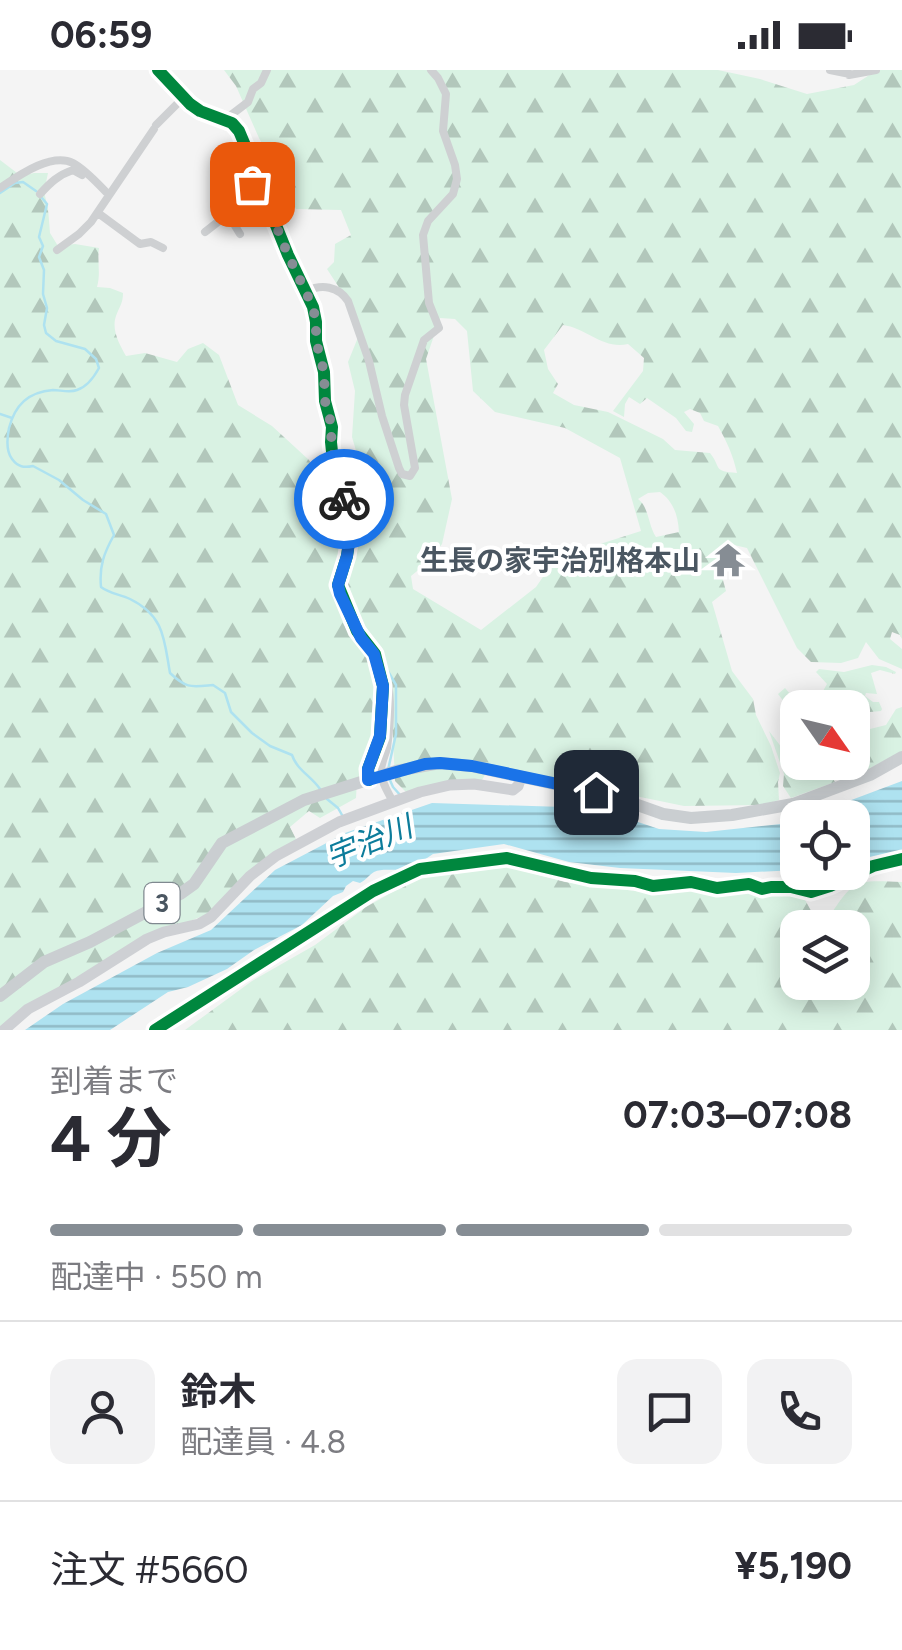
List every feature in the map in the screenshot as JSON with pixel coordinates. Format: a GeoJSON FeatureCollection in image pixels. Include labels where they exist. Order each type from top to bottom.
{"type":"FeatureCollection","features":[{"type":"Feature","properties":{"kind":"main road","name":"3"},"geometry":{"type":"LineString","coordinates":[[0,996],[44,962],[180,894],[194,884],[222,843],[284,809],[396,771],[440,763],[472,766],[616,797],[663,814],[691,818],[793,804],[833,791],[902,757]]}},
{"type":"Feature","properties":{"kind":"street"},"geometry":{"type":"LineString","coordinates":[[158,70],[200,110],[239,131],[252,184],[271,213],[313,307],[332,427],[334,471],[352,522],[338,585],[356,631],[374,654],[383,686],[380,736],[368,769],[372,778]]}},
{"type":"Feature","properties":{"kind":"street"},"geometry":{"type":"LineString","coordinates":[[228,122],[248,102],[267,70]]}},
{"type":"Feature","properties":{"kind":"street"},"geometry":{"type":"LineString","coordinates":[[306,291],[327,286],[348,301],[370,361],[398,468],[410,476],[415,468],[405,395],[424,340],[439,328],[429,303],[424,235],[428,221],[454,194],[456,180],[443,131],[446,94],[431,70]]}},
{"type":"Feature","properties":{"kind":"street"},"geometry":{"type":"LineString","coordinates":[[830,70],[876,70]]}},
{"type":"Feature","properties":{"kind":"street"},"geometry":{"type":"LineString","coordinates":[[57,250],[80,234],[98,213],[106,191],[155,127],[184,97]]}},
{"type":"Feature","properties":{"kind":"street"},"geometry":{"type":"LineString","coordinates":[[0,188],[39,166],[67,160],[106,191]]}},
{"type":"Feature","properties":{"kind":"street"},"geometry":{"type":"LineString","coordinates":[[40,194],[55,178],[72,170],[106,191]]}},
{"type":"Feature","properties":{"kind":"street"},"geometry":{"type":"LineString","coordinates":[[240,234],[221,203],[252,184]]}},
{"type":"Feature","properties":{"kind":"street"},"geometry":{"type":"LineString","coordinates":[[98,213],[140,244],[151,242],[162,248]]}},
{"type":"Feature","properties":{"kind":"street"},"geometry":{"type":"LineString","coordinates":[[205,232],[228,214]]}},
{"type":"Feature","properties":{"kind":"street"},"geometry":{"type":"LineString","coordinates":[[378,665],[388,677],[390,693],[381,778],[401,799]]}},
{"type":"Feature","properties":{"kind":"street"},"geometry":{"type":"LineString","coordinates":[[4,1030],[28,1008],[79,982],[147,939],[211,918],[263,866],[344,820],[450,785],[513,790],[522,777]]}},
{"type":"Feature","properties":{"kind":"street"},"geometry":{"type":"LineString","coordinates":[[155,1030],[374,891],[420,869],[507,858],[591,878],[653,886],[691,882],[717,888],[749,884],[762,889],[772,886],[811,892],[873,866],[902,859]]}},
{"type":"Feature","properties":{"kind":"green space"},"geometry":{"type":"Polygon","coordinates":[[[224,70],[718,70],[807,94],[854,85],[877,70],[902,70],[902,639],[892,632],[890,639],[902,649],[902,669],[879,659],[866,642],[858,658],[841,663],[811,662],[797,648],[747,548],[734,545],[722,549],[721,573],[726,591],[712,602],[732,671],[753,699],[771,746],[780,773],[779,800],[763,805],[684,806],[490,766],[482,780],[406,792],[395,781],[390,674],[347,587],[354,545],[352,512],[376,493],[361,468],[352,437],[355,391],[348,362],[361,330],[327,269],[334,262],[335,244],[351,235],[341,210],[296,209],[236,86],[224,70]],[[440,318],[426,359],[452,499],[442,544],[411,576],[413,589],[481,630],[536,587],[556,558],[641,531],[620,458],[565,428],[495,412],[473,391],[467,331],[455,319],[440,318]],[[563,325],[544,350],[548,369],[558,384],[553,393],[574,405],[608,412],[663,439],[675,450],[710,453],[721,470],[737,473],[718,426],[704,421],[700,413],[690,409],[684,412],[694,424],[692,432],[647,398],[640,404],[629,397],[624,417],[613,411],[643,371],[644,358],[628,344],[611,344],[563,325]],[[660,492],[638,499],[656,537],[679,532],[669,500],[660,492]]]}},
{"type":"Feature","properties":{"kind":"green space"},"geometry":{"type":"Polygon","coordinates":[[[0,160],[21,176],[48,173],[44,192],[50,233],[58,246],[99,248],[97,287],[123,293],[115,327],[126,356],[145,353],[177,362],[188,349],[203,343],[219,355],[238,405],[272,426],[309,460],[318,478],[333,492],[345,531],[342,564],[333,588],[374,670],[378,698],[372,745],[357,780],[356,798],[320,818],[309,811],[290,827],[297,841],[208,914],[152,936],[0,1030],[0,160]]]}},
{"type":"Feature","properties":{"kind":"green space"},"geometry":{"type":"Polygon","coordinates":[[[872,665],[896,672],[871,673],[877,694],[870,690],[824,690],[827,684],[816,672],[844,672],[872,665]]]}},
{"type":"Feature","properties":{"kind":"green space"},"geometry":{"type":"Polygon","coordinates":[[[870,700],[879,702],[881,711],[870,712],[870,700]]]}},
{"type":"Feature","properties":{"kind":"green space"},"geometry":{"type":"Polygon","coordinates":[[[902,707],[902,751],[870,768],[870,729],[886,725],[896,709],[902,707]]]}},
{"type":"Feature","properties":{"kind":"green space"},"geometry":{"type":"Polygon","coordinates":[[[769,731],[780,745],[780,763],[769,731]]]}},
{"type":"Feature","properties":{"kind":"green space"},"geometry":{"type":"Polygon","coordinates":[[[784,780],[835,782],[791,798],[784,780]]]}},
{"type":"Feature","properties":{"kind":"green space"},"geometry":{"type":"Polygon","coordinates":[[[505,866],[565,882],[651,893],[679,888],[718,893],[745,889],[759,893],[791,891],[804,898],[811,910],[780,910],[780,1000],[870,1000],[870,910],[834,910],[849,890],[870,890],[870,881],[902,882],[902,1030],[185,1030],[366,907],[419,877],[505,866]]]}},
{"type":"Feature","properties":{"kind":"water"},"geometry":{"type":"Polygon","coordinates":[[[902,781],[902,853],[870,861],[870,800],[851,800],[902,781]]]}},
{"type":"Feature","properties":{"kind":"water","name":"宇治川"},"geometry":{"type":"Polygon","coordinates":[[[432,803],[596,808],[659,829],[706,832],[780,824],[780,871],[620,868],[569,862],[504,844],[433,854],[408,867],[377,871],[360,883],[353,881],[302,925],[227,969],[168,992],[110,1030],[25,1030],[63,1004],[157,953],[211,930],[275,870],[336,838],[337,841],[345,833],[432,803]]]}},
{"type":"Feature","properties":{"kind":"waterway"},"geometry":{"type":"LineString","coordinates":[[0,193],[23,182],[36,191]]}},
{"type":"Feature","properties":{"kind":"waterway"},"geometry":{"type":"LineString","coordinates":[[42,198],[47,204],[39,237],[43,246],[39,257],[44,270],[46,333],[56,341],[85,349],[99,368],[81,389],[44,391],[24,401],[9,428],[10,456],[19,465],[33,466],[59,480],[106,514],[114,535],[103,560],[101,587],[150,613],[161,630],[170,673],[185,684],[213,685],[225,693],[231,712],[270,746],[292,755],[320,789]]}},
{"type":"Feature","properties":{"kind":"waterway"},"geometry":{"type":"LineString","coordinates":[[0,414],[12,418]]}},
{"type":"Feature","properties":{"kind":"waterway"},"geometry":{"type":"LineString","coordinates":[[323,457],[316,473],[341,501]]}},
{"type":"Feature","properties":{"kind":"waterway"},"geometry":{"type":"LineString","coordinates":[[344,576],[353,540]]}},
{"type":"Feature","properties":{"kind":"waterway"},"geometry":{"type":"LineString","coordinates":[[351,607],[359,627]]}},
{"type":"Feature","properties":{"kind":"waterway"},"geometry":{"type":"LineString","coordinates":[[378,654],[396,685],[396,734],[388,770]]}},
{"type":"Feature","properties":{"kind":"waterway","name":"宇治川"},"geometry":{"type":"LineString","coordinates":[[389,778],[401,796]]}},
{"type":"Feature","properties":{"kind":"waterway"},"geometry":{"type":"LineString","coordinates":[[327,799],[342,815]]}},
{"type":"Feature","properties":{"kind":"cycle path"},"geometry":{"type":"LineString","coordinates":[[158,70],[190,104],[232,123],[239,131],[247,150],[252,184],[271,213],[313,307],[332,427],[334,471],[352,522],[338,585],[357,631],[375,654],[383,686],[380,737],[368,769],[369,780]]}},
{"type":"Feature","properties":{"kind":"cycle path"},"geometry":{"type":"LineString","coordinates":[[155,1030],[373,891],[420,869],[507,858],[591,878],[653,886],[691,882],[717,888],[749,884],[762,889],[791,887],[811,892],[873,866],[902,859]]}},
{"type":"Feature","properties":{"kind":"way so far"},"geometry":{"type":"LineString","coordinates":[[252,184],[271,213],[313,307],[332,427],[334,471],[344,499]]}},
{"type":"Feature","properties":{"kind":"place","name":"生長の家宇治別格本山"},"geometry":{"type":"Point","coordinates":[728,560]}},
{"type":"Feature","properties":{"kind":"route"},"geometry":{"type":"LineString","coordinates":[[344,499],[352,522],[338,585],[356,631],[374,654],[383,686],[380,736],[368,780],[440,763],[596,792]]}}]}
